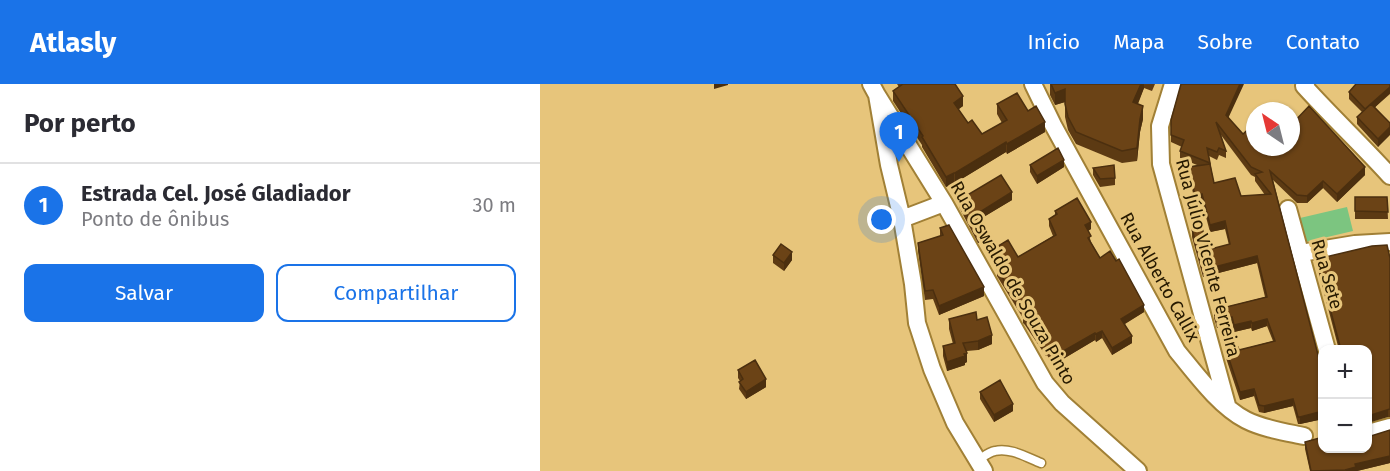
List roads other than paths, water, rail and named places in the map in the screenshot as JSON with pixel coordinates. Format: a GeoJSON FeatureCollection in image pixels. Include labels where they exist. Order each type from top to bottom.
{"type":"FeatureCollection","features":[{"type":"Feature","properties":{"kind":"street","name":"Rua Alberto Callix"},"geometry":{"type":"LineString","coordinates":[[1033,84],[1053,125],[1177,351],[1227,406],[1245,419],[1265,427],[1304,436]]}},
{"type":"Feature","properties":{"kind":"street","name":"Rua Júlio Vicente Ferreira"},"geometry":{"type":"LineString","coordinates":[[1173,84],[1160,126],[1161,164],[1227,406]]}},
{"type":"Feature","properties":{"kind":"street"},"geometry":{"type":"LineString","coordinates":[[1306,84],[1304,86],[1321,105],[1390,176]]}},
{"type":"Feature","properties":{"kind":"street"},"geometry":{"type":"LineString","coordinates":[[874,90],[902,219],[917,323],[932,369],[955,423],[981,466]]}},
{"type":"Feature","properties":{"kind":"street","name":"Rua Oswaldo de Souza Pinto"},"geometry":{"type":"LineString","coordinates":[[874,90],[944,203],[1045,383],[1062,403],[1138,471]]}},
{"type":"Feature","properties":{"kind":"street"},"geometry":{"type":"LineString","coordinates":[[902,219],[944,203]]}},
{"type":"Feature","properties":{"kind":"street","name":"Rua Sete"},"geometry":{"type":"LineString","coordinates":[[1288,209],[1326,345]]}},
{"type":"Feature","properties":{"kind":"street"},"geometry":{"type":"LineString","coordinates":[[1301,253],[1355,244],[1390,242]]}},
{"type":"Feature","properties":{"kind":"street"},"geometry":{"type":"LineString","coordinates":[[1372,432],[1390,427]]}},
{"type":"Feature","properties":{"kind":"lane"},"geometry":{"type":"LineString","coordinates":[[981,466],[991,452],[998,450],[1009,451],[1041,463]]}},
{"type":"Feature","properties":{"kind":"place","name":"Estrada Cel. José Gladiador"},"geometry":{"type":"Point","coordinates":[899,162]}}]}
